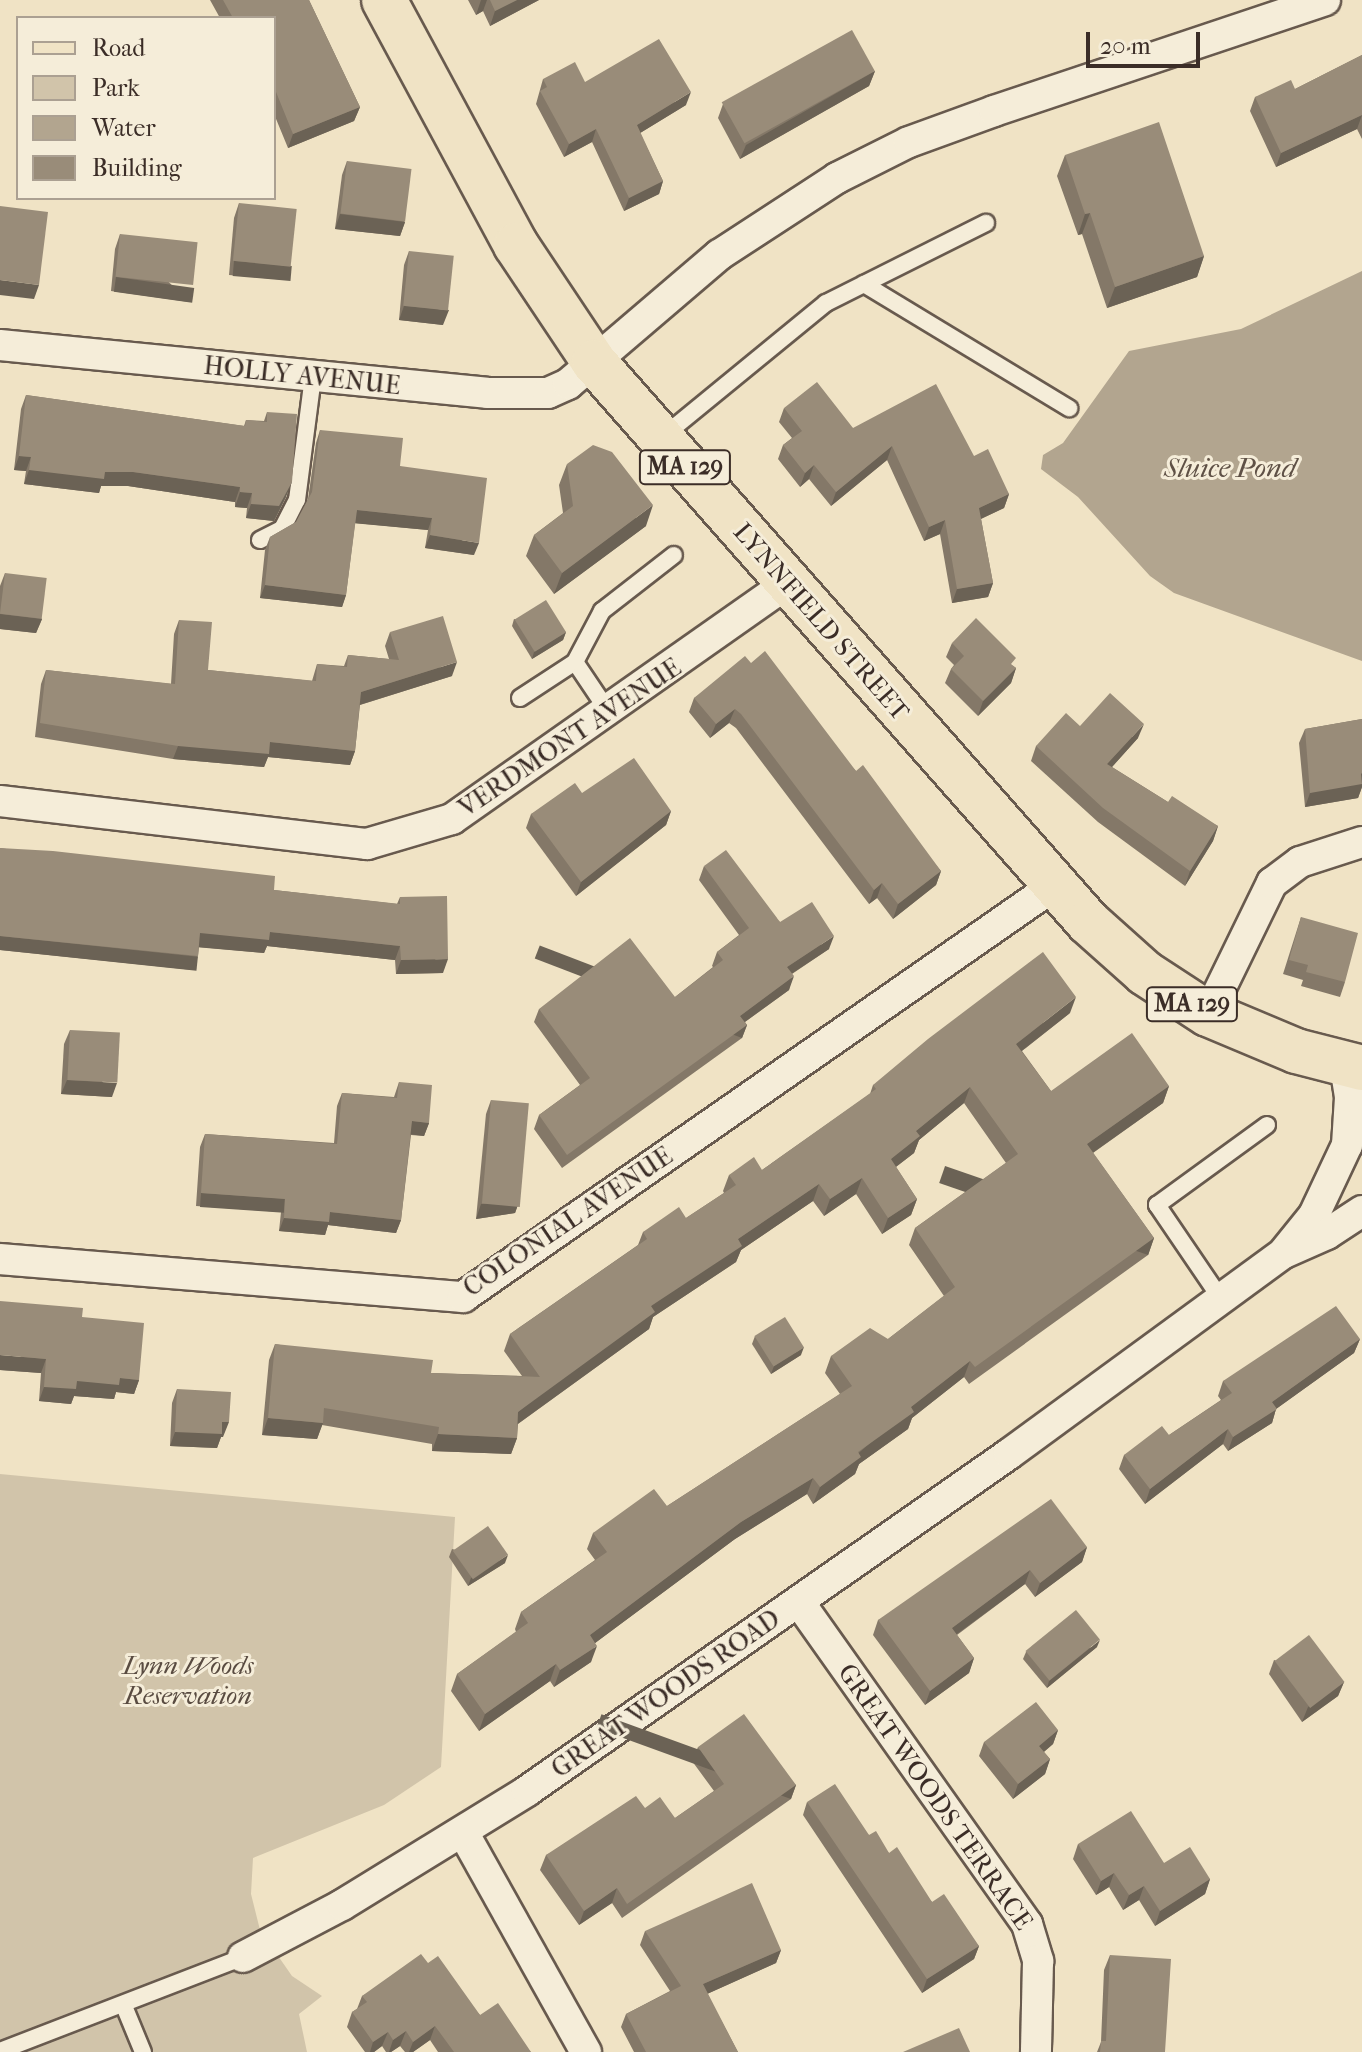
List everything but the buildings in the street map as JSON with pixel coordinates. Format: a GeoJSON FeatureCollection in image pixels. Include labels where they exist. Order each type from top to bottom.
{"type":"FeatureCollection","features":[{"type":"Feature","properties":{"kind":"main road","name":"LYNNFIELD STREET"},"geometry":{"type":"LineString","coordinates":[[384,0],[516,245],[594,362],[786,584],[1055,885],[1115,949],[1208,1014],[1251,1035],[1353,1066]]}},
{"type":"Feature","properties":{"kind":"street","name":"HOLLY AVENUE"},"geometry":{"type":"LineString","coordinates":[[0,345],[487,393],[548,393],[594,362],[719,255],[849,172],[994,111],[1325,0]]}},
{"type":"Feature","properties":{"kind":"street","name":"VERDMONT AVENUE"},"geometry":{"type":"LineString","coordinates":[[0,801],[367,844],[452,819],[786,584]]}},
{"type":"Feature","properties":{"kind":"street"},"geometry":{"type":"LineString","coordinates":[[1208,1014],[1272,883],[1316,854],[1362,842]]}},
{"type":"Feature","properties":{"kind":"street","name":"COLONIAL AVENUE"},"geometry":{"type":"LineString","coordinates":[[0,1259],[463,1297],[1055,885]]}},
{"type":"Feature","properties":{"kind":"street","name":"GREAT WOODS ROAD"},"geometry":{"type":"LineString","coordinates":[[1284,1253],[1314,1215],[1347,1145],[1353,1066]]}},
{"type":"Feature","properties":{"kind":"street","name":"GREAT WOODS ROAD"},"geometry":{"type":"LineString","coordinates":[[243,1957],[342,1905],[463,1832],[799,1602],[1284,1253],[1327,1234],[1362,1211]]}},
{"type":"Feature","properties":{"kind":"street","name":"GREAT WOODS TERRACE"},"geometry":{"type":"LineString","coordinates":[[799,1602],[1027,1924],[1038,1961],[1036,2052]]}},
{"type":"Feature","properties":{"kind":"street"},"geometry":{"type":"LineString","coordinates":[[463,1832],[586,2052]]}},
{"type":"Feature","properties":{"kind":"lane"},"geometry":{"type":"LineString","coordinates":[[660,439],[826,303],[986,223]]}},
{"type":"Feature","properties":{"kind":"lane"},"geometry":{"type":"LineString","coordinates":[[864,284],[1069,408]]}},
{"type":"Feature","properties":{"kind":"lane"},"geometry":{"type":"LineString","coordinates":[[260,540],[282,529],[297,500],[313,377]]}},
{"type":"Feature","properties":{"kind":"lane"},"geometry":{"type":"LineString","coordinates":[[520,698],[575,662],[602,611],[674,555]]}},
{"type":"Feature","properties":{"kind":"lane"},"geometry":{"type":"LineString","coordinates":[[575,662],[608,711]]}},
{"type":"Feature","properties":{"kind":"lane"},"geometry":{"type":"LineString","coordinates":[[1221,1299],[1157,1205],[1267,1125]]}},
{"type":"Feature","properties":{"kind":"lane","name":"GREAT WOODS ROAD"},"geometry":{"type":"LineString","coordinates":[[0,2051],[124,2006],[243,1957]]}},
{"type":"Feature","properties":{"kind":"lane"},"geometry":{"type":"LineString","coordinates":[[124,2006],[143,2052]]}},
{"type":"Feature","properties":{"kind":"green space","name":"Lynn Woods Reservation"},"geometry":{"type":"Polygon","coordinates":[[[0,1474],[455,1517],[441,1767],[384,1805],[253,1858],[251,1894],[260,1930],[292,1976],[322,1996],[299,2014],[307,2052],[0,2052],[0,1474]]]}},
{"type":"Feature","properties":{"kind":"water","name":"Sluice Pond"},"geometry":{"type":"Polygon","coordinates":[[[1362,271],[1362,661],[1174,593],[1150,576],[1078,497],[1041,469],[1043,455],[1063,443],[1129,351],[1241,329],[1362,271]]]}}]}
